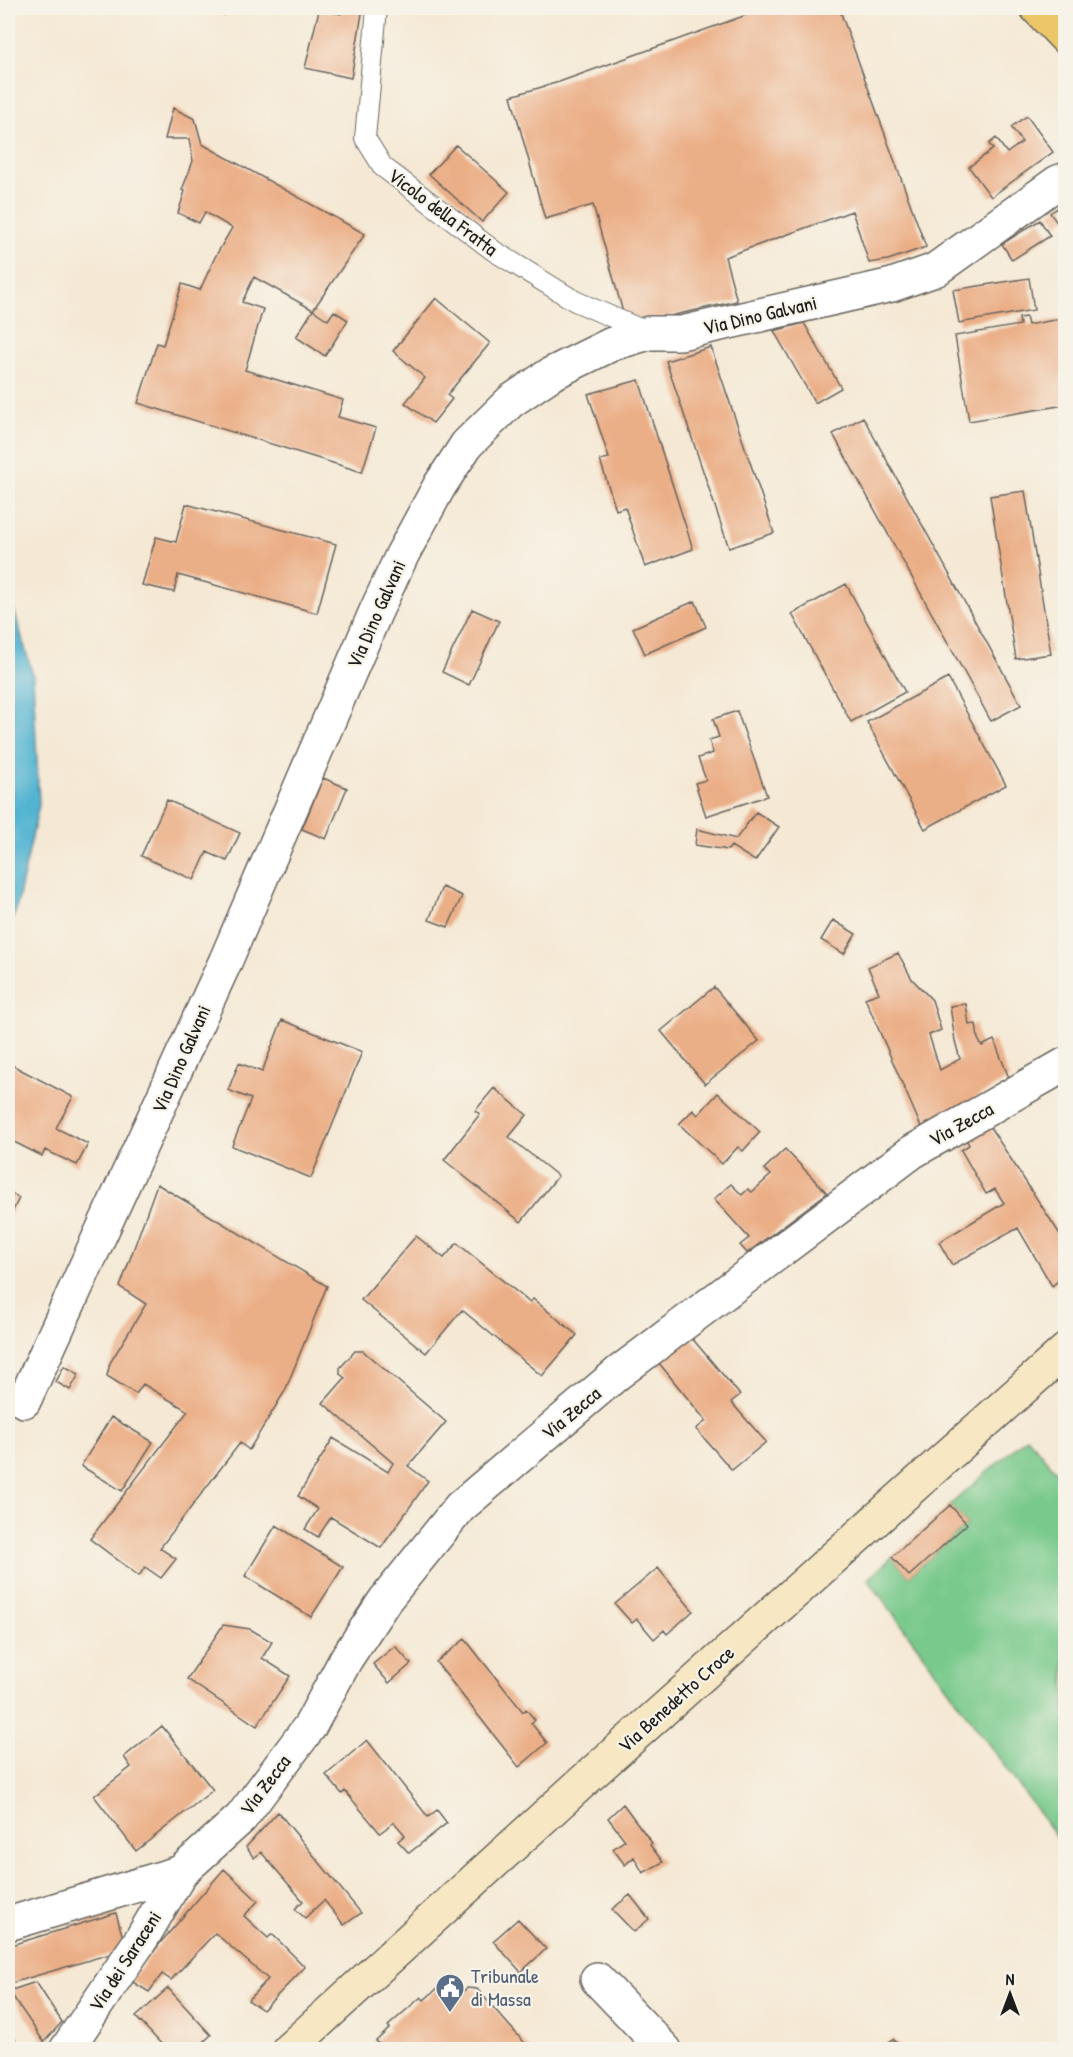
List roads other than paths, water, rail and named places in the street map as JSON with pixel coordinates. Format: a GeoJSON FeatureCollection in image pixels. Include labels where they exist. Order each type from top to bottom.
{"type":"FeatureCollection","features":[{"type":"Feature","properties":{"kind":"main road"},"geometry":{"type":"LineString","coordinates":[[1037,8],[1065,38]]}},
{"type":"Feature","properties":{"kind":"street","name":"Via Dino Galvani"},"geometry":{"type":"LineString","coordinates":[[24,1401],[226,960],[376,611],[402,555],[440,485],[467,444],[511,401],[551,374],[612,344],[649,333],[681,333],[892,285],[935,270],[1065,178]]}},
{"type":"Feature","properties":{"kind":"street","name":"Via Zecca"},"geometry":{"type":"LineString","coordinates":[[181,1872],[241,1818],[310,1726],[346,1659],[385,1600],[460,1507],[618,1373],[912,1152],[1065,1064]]}},
{"type":"Feature","properties":{"kind":"street","name":"Via Benedetto Croce"},"geometry":{"type":"LineString","coordinates":[[288,2049],[578,1785],[1065,1350]]}},
{"type":"Feature","properties":{"kind":"street"},"geometry":{"type":"LineString","coordinates":[[8,1924],[181,1872]]}},
{"type":"Feature","properties":{"kind":"street","name":"Via dei Saraceni"},"geometry":{"type":"LineString","coordinates":[[69,2048],[142,1938],[181,1872]]}},
{"type":"Feature","properties":{"kind":"street"},"geometry":{"type":"LineString","coordinates":[[597,1979],[665,2049]]}},
{"type":"Feature","properties":{"kind":"lane","name":"Vicolo della Fratta"},"geometry":{"type":"LineString","coordinates":[[377,8],[365,138],[383,167],[494,250],[575,301],[649,333]]}},
{"type":"Feature","properties":{"kind":"water"},"geometry":{"type":"Polygon","coordinates":[[[8,589],[33,676],[39,805],[16,910],[8,929],[8,589]]]}},
{"type":"Feature","properties":{"kind":"place","name":"Tribunale di Massa"},"geometry":{"type":"Point","coordinates":[450,2014]}}]}
